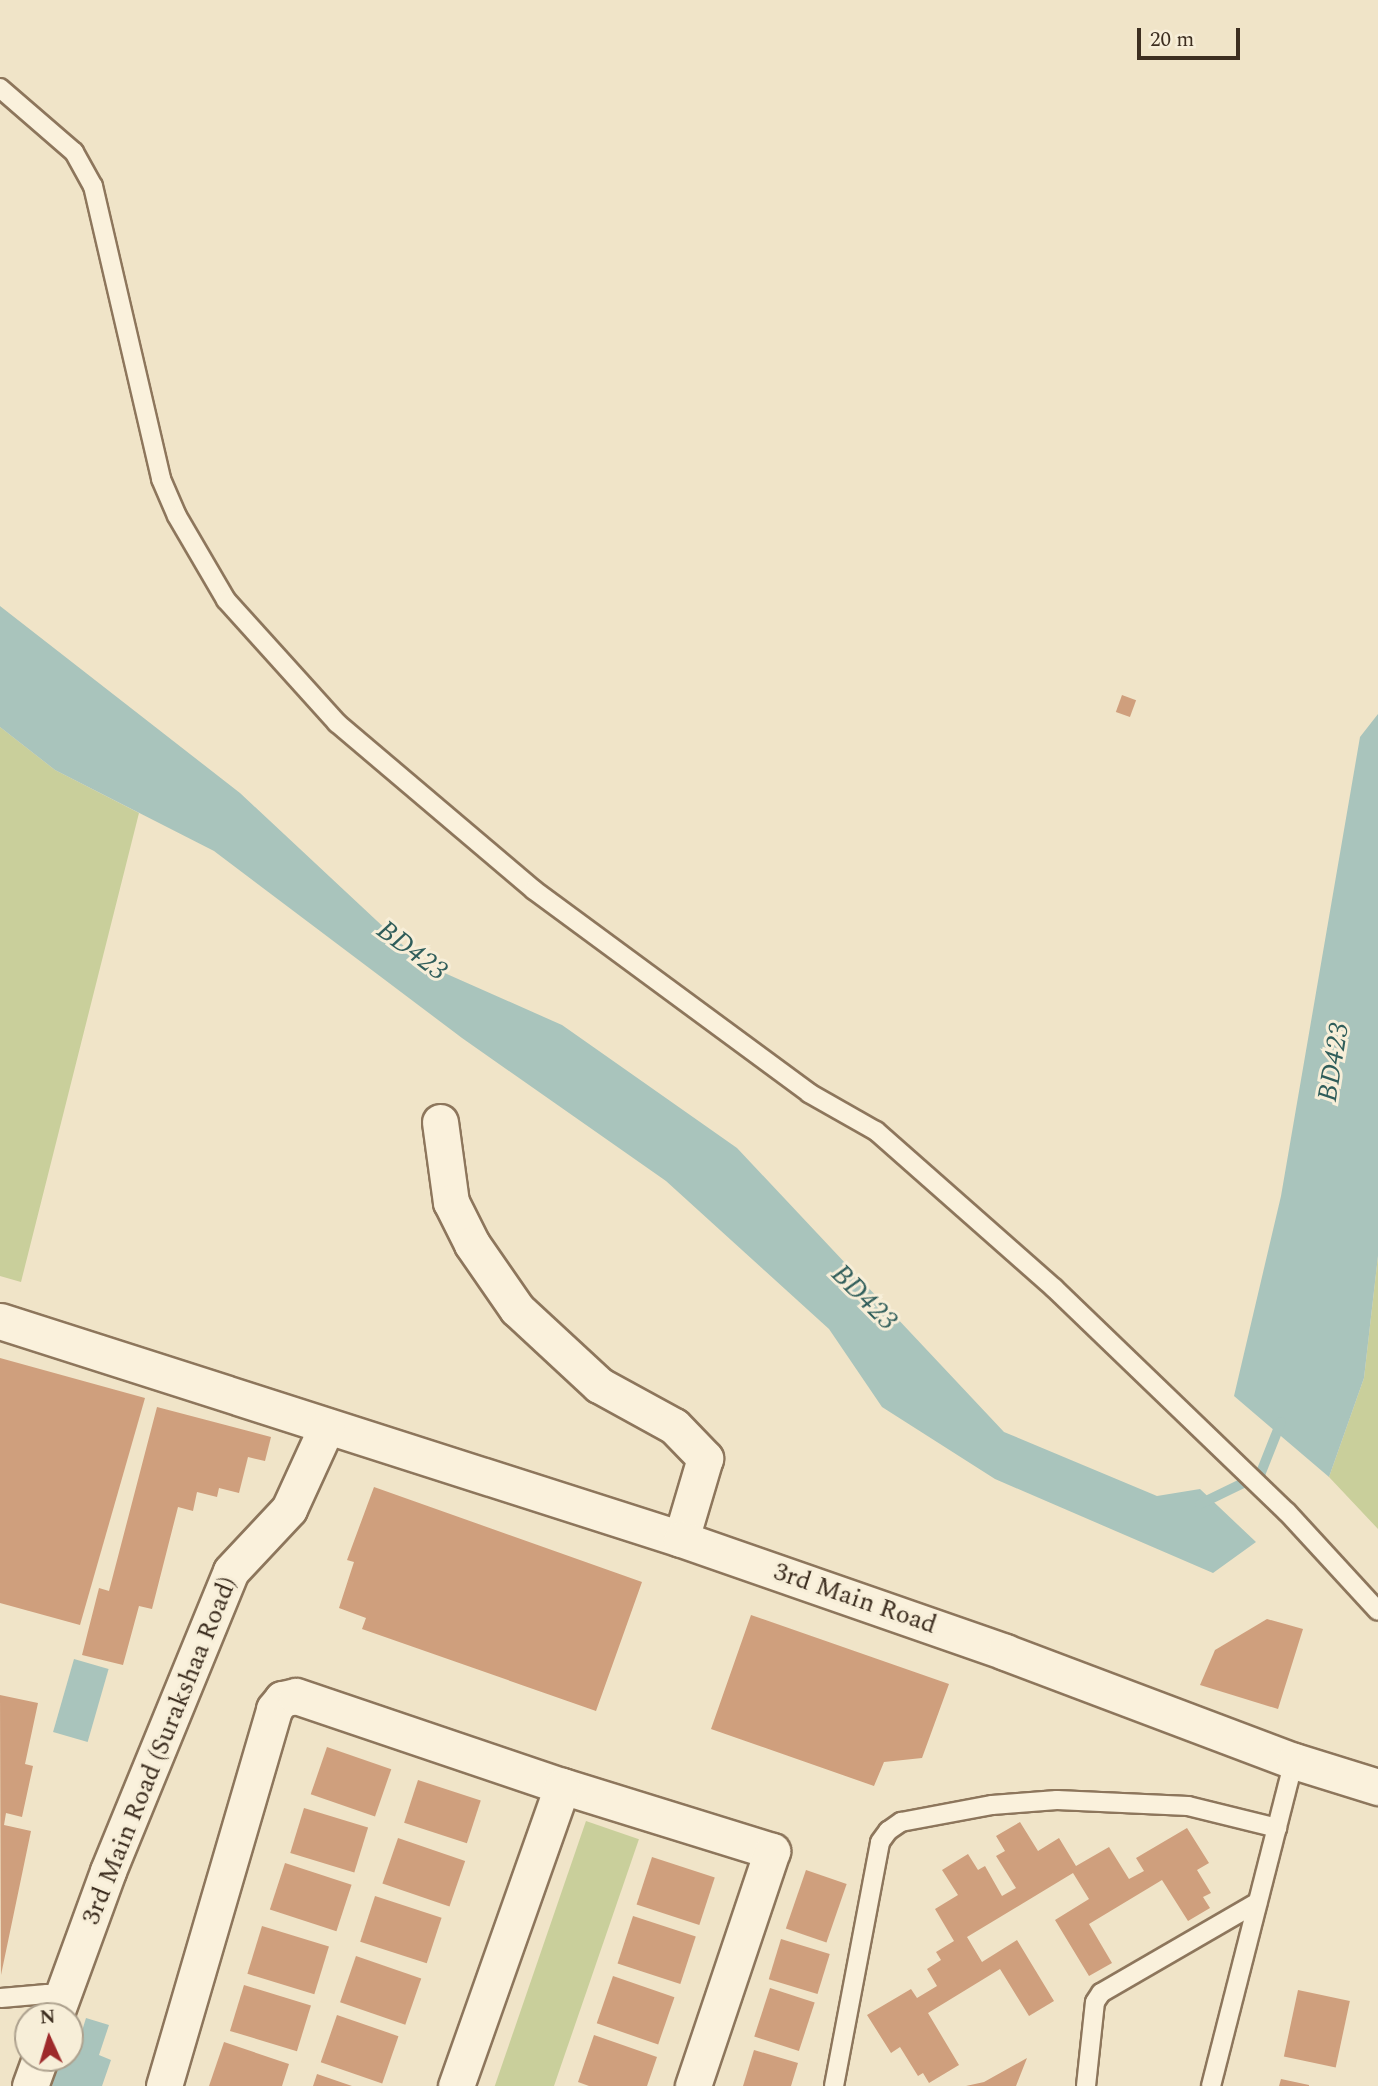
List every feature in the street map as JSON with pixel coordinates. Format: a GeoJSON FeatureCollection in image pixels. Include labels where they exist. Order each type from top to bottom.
{"type":"FeatureCollection","features":[{"type":"Feature","properties":{"kind":"street"},"geometry":{"type":"LineString","coordinates":[[440,1122],[451,1202],[472,1244],[517,1309],[599,1385],[674,1426],[705,1458],[681,1539]]}},
{"type":"Feature","properties":{"kind":"street","name":"3rd Main Road"},"geometry":{"type":"LineString","coordinates":[[0,1321],[681,1539],[1006,1652],[1294,1761],[1378,1787]]}},
{"type":"Feature","properties":{"kind":"street","name":"3rd Main Road (Surakshaa Road)"},"geometry":{"type":"LineString","coordinates":[[60,2002],[108,1871],[232,1571],[289,1509],[327,1426]]}},
{"type":"Feature","properties":{"kind":"street"},"geometry":{"type":"LineString","coordinates":[[164,2086],[274,1709],[282,1699],[296,1696],[562,1786],[772,1852],[693,2086]]}},
{"type":"Feature","properties":{"kind":"street"},"geometry":{"type":"LineString","coordinates":[[456,2086],[562,1786]]}},
{"type":"Feature","properties":{"kind":"lane"},"geometry":{"type":"LineString","coordinates":[[0,89],[74,152],[93,186],[161,479],[177,516],[226,600],[337,723],[534,890],[809,1093],[876,1131],[1054,1288],[1287,1512],[1378,1611]]}},
{"type":"Feature","properties":{"kind":"lane"},"geometry":{"type":"LineString","coordinates":[[1212,2086],[1294,1761]]}},
{"type":"Feature","properties":{"kind":"lane"},"geometry":{"type":"LineString","coordinates":[[834,2086],[880,1842],[888,1831],[901,1822],[992,1805],[1057,1800],[1188,1806],[1277,1828]]}},
{"type":"Feature","properties":{"kind":"lane"},"geometry":{"type":"LineString","coordinates":[[1086,2086],[1095,2002],[1101,1993],[1258,1902]]}},
{"type":"Feature","properties":{"kind":"lane"},"geometry":{"type":"LineString","coordinates":[[1,1998],[47,1994],[54,2002]]}},
{"type":"Feature","properties":{"kind":"green space"},"geometry":{"type":"Polygon","coordinates":[[[0,727],[55,770],[139,813],[21,1282],[0,1276],[0,727]]]}},
{"type":"Feature","properties":{"kind":"green space"},"geometry":{"type":"Polygon","coordinates":[[[1378,1256],[1378,1529],[1329,1477],[1364,1378],[1378,1256]]]}},
{"type":"Feature","properties":{"kind":"green space"},"geometry":{"type":"Polygon","coordinates":[[[586,1821],[639,1839],[554,2086],[495,2086],[586,1821]]]}},
{"type":"Feature","properties":{"kind":"water"},"geometry":{"type":"Polygon","coordinates":[[[0,606],[240,793],[422,963],[562,1025],[737,1148],[1004,1432],[1157,1496],[1200,1489],[1256,1542],[1213,1573],[995,1479],[882,1407],[829,1329],[666,1181],[462,1038],[214,851],[55,770],[0,727],[0,606]]]}},
{"type":"Feature","properties":{"kind":"water"},"geometry":{"type":"Polygon","coordinates":[[[1378,714],[1378,1256],[1364,1378],[1329,1477],[1234,1396],[1281,1196],[1360,737],[1378,714]]]}},
{"type":"Feature","properties":{"kind":"water"},"geometry":{"type":"Polygon","coordinates":[[[74,1659],[109,1669],[88,1742],[53,1732],[74,1659]]]}},
{"type":"Feature","properties":{"kind":"water"},"geometry":{"type":"Polygon","coordinates":[[[86,2018],[109,2025],[99,2055],[111,2060],[102,2086],[52,2086],[56,2072],[84,2072],[86,2018]]]}},
{"type":"Feature","properties":{"kind":"building"},"geometry":{"type":"Polygon","coordinates":[[[1122,695],[1136,700],[1130,717],[1116,712],[1122,695]]]}},
{"type":"Feature","properties":{"kind":"building"},"geometry":{"type":"Polygon","coordinates":[[[0,1358],[145,1398],[80,1625],[0,1603],[0,1358]]]}},
{"type":"Feature","properties":{"kind":"building"},"geometry":{"type":"Polygon","coordinates":[[[157,1407],[271,1437],[265,1461],[248,1457],[239,1493],[219,1488],[217,1497],[197,1492],[193,1511],[178,1507],[152,1609],[139,1606],[123,1665],[82,1655],[99,1588],[109,1591],[157,1407]]]}},
{"type":"Feature","properties":{"kind":"building"},"geometry":{"type":"Polygon","coordinates":[[[374,1487],[642,1582],[596,1711],[362,1629],[366,1618],[339,1608],[354,1562],[347,1560],[374,1487]]]}},
{"type":"Feature","properties":{"kind":"building"},"geometry":{"type":"Polygon","coordinates":[[[751,1615],[949,1684],[922,1758],[884,1762],[874,1786],[711,1729],[751,1615]]]}},
{"type":"Feature","properties":{"kind":"building"},"geometry":{"type":"Polygon","coordinates":[[[1267,1619],[1303,1629],[1278,1709],[1200,1685],[1215,1650],[1267,1619]]]}},
{"type":"Feature","properties":{"kind":"building"},"geometry":{"type":"Polygon","coordinates":[[[0,1695],[38,1703],[25,1764],[33,1766],[22,1817],[6,1813],[4,1825],[31,1831],[1,1975],[0,1695]]]}},
{"type":"Feature","properties":{"kind":"building"},"geometry":{"type":"Polygon","coordinates":[[[327,1747],[391,1769],[375,1816],[311,1794],[327,1747]]]}},
{"type":"Feature","properties":{"kind":"building"},"geometry":{"type":"Polygon","coordinates":[[[418,1780],[481,1800],[467,1843],[404,1823],[418,1780]]]}},
{"type":"Feature","properties":{"kind":"building"},"geometry":{"type":"Polygon","coordinates":[[[304,1808],[368,1828],[354,1873],[290,1853],[304,1808]]]}},
{"type":"Feature","properties":{"kind":"building"},"geometry":{"type":"Polygon","coordinates":[[[1020,1822],[1038,1851],[1059,1838],[1076,1866],[1109,1847],[1129,1879],[1144,1871],[1136,1858],[1187,1828],[1209,1863],[1197,1870],[1211,1893],[1203,1897],[1210,1908],[1188,1921],[1162,1880],[1089,1924],[1112,1963],[1089,1976],[1055,1920],[1089,1899],[1073,1873],[967,1937],[982,1962],[1017,1940],[1054,2001],[1029,2016],[1000,1969],[928,2013],[959,2065],[929,2083],[923,2073],[918,2076],[900,2047],[891,2053],[867,2015],[911,1989],[917,1998],[937,1986],[927,1969],[941,1960],[936,1952],[954,1941],[935,1909],[958,1895],[942,1870],[968,1854],[978,1870],[985,1866],[1002,1896],[1016,1888],[996,1856],[1005,1851],[996,1836],[1020,1822]]]}},
{"type":"Feature","properties":{"kind":"building"},"geometry":{"type":"Polygon","coordinates":[[[398,1838],[465,1861],[450,1907],[382,1883],[398,1838]]]}},
{"type":"Feature","properties":{"kind":"building"},"geometry":{"type":"Polygon","coordinates":[[[652,1857],[715,1877],[699,1925],[637,1905],[652,1857]]]}},
{"type":"Feature","properties":{"kind":"building"},"geometry":{"type":"Polygon","coordinates":[[[285,1863],[352,1885],[336,1931],[270,1910],[285,1863]]]}},
{"type":"Feature","properties":{"kind":"building"},"geometry":{"type":"Polygon","coordinates":[[[806,1870],[847,1884],[826,1943],[786,1929],[806,1870]]]}},
{"type":"Feature","properties":{"kind":"building"},"geometry":{"type":"Polygon","coordinates":[[[375,1896],[442,1918],[427,1963],[360,1942],[375,1896]]]}},
{"type":"Feature","properties":{"kind":"building"},"geometry":{"type":"Polygon","coordinates":[[[633,1916],[696,1936],[680,1984],[618,1964],[633,1916]]]}},
{"type":"Feature","properties":{"kind":"building"},"geometry":{"type":"Polygon","coordinates":[[[262,1926],[329,1946],[314,1994],[247,1974],[262,1926]]]}},
{"type":"Feature","properties":{"kind":"building"},"geometry":{"type":"Polygon","coordinates":[[[781,1939],[830,1954],[817,1994],[769,1979],[781,1939]]]}},
{"type":"Feature","properties":{"kind":"building"},"geometry":{"type":"Polygon","coordinates":[[[356,1956],[421,1978],[405,2025],[340,2002],[356,1956]]]}},
{"type":"Feature","properties":{"kind":"building"},"geometry":{"type":"Polygon","coordinates":[[[613,1976],[674,1997],[658,2044],[597,2023],[613,1976]]]}},
{"type":"Feature","properties":{"kind":"building"},"geometry":{"type":"Polygon","coordinates":[[[244,1985],[311,2005],[297,2051],[230,2031],[244,1985]]]}},
{"type":"Feature","properties":{"kind":"building"},"geometry":{"type":"Polygon","coordinates":[[[770,1988],[815,2003],[799,2051],[754,2037],[770,1988]]]}},
{"type":"Feature","properties":{"kind":"building"},"geometry":{"type":"Polygon","coordinates":[[[1298,1990],[1350,2001],[1336,2068],[1284,2057],[1298,1990]]]}},
{"type":"Feature","properties":{"kind":"building"},"geometry":{"type":"Polygon","coordinates":[[[337,2015],[398,2036],[382,2083],[321,2062],[337,2015]]]}},
{"type":"Feature","properties":{"kind":"building"},"geometry":{"type":"Polygon","coordinates":[[[594,2035],[657,2057],[647,2086],[589,2086],[578,2082],[594,2035]]]}},
{"type":"Feature","properties":{"kind":"building"},"geometry":{"type":"Polygon","coordinates":[[[224,2042],[289,2064],[282,2086],[209,2086],[224,2042]]]}},
{"type":"Feature","properties":{"kind":"building"},"geometry":{"type":"Polygon","coordinates":[[[754,2050],[798,2063],[791,2086],[743,2086],[754,2050]]]}},
{"type":"Feature","properties":{"kind":"building"},"geometry":{"type":"Polygon","coordinates":[[[1027,2058],[1016,2086],[966,2086],[984,2082],[1027,2058]]]}},
{"type":"Feature","properties":{"kind":"building"},"geometry":{"type":"Polygon","coordinates":[[[317,2074],[352,2086],[313,2086],[317,2074]]]}},
{"type":"Feature","properties":{"kind":"building"},"geometry":{"type":"Polygon","coordinates":[[[1281,2079],[1309,2085],[1309,2086],[1279,2086],[1281,2079]]]}},
{"type":"Feature","properties":{"kind":"waterway","name":"BD423"},"geometry":{"type":"LineString","coordinates":[[1200,1504],[1260,1475],[1281,1422]]}}]}
